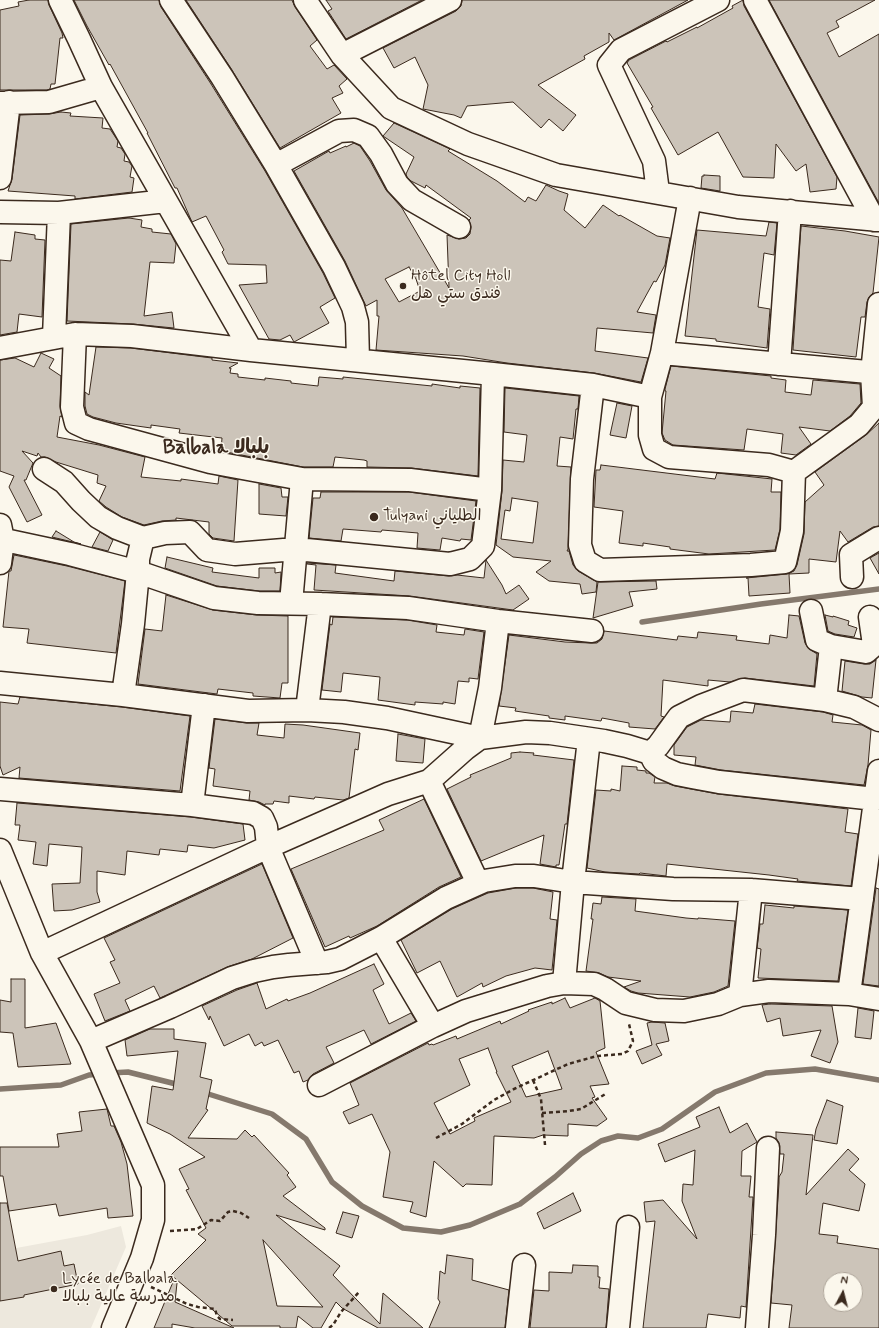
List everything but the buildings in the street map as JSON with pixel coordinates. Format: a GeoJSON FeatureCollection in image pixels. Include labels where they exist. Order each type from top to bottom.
{"type":"FeatureCollection","features":[{"type":"Feature","properties":{"kind":"street"},"geometry":{"type":"LineString","coordinates":[[60,0],[101,87],[251,350]]}},
{"type":"Feature","properties":{"kind":"street"},"geometry":{"type":"LineString","coordinates":[[171,0],[222,77],[276,165],[334,267],[353,307],[357,322],[358,360]]}},
{"type":"Feature","properties":{"kind":"street"},"geometry":{"type":"LineString","coordinates":[[305,0],[342,55],[391,108],[468,144],[556,175],[738,206],[877,220]]}},
{"type":"Feature","properties":{"kind":"street"},"geometry":{"type":"LineString","coordinates":[[342,55],[450,0]]}},
{"type":"Feature","properties":{"kind":"street"},"geometry":{"type":"LineString","coordinates":[[658,192],[654,161],[609,65],[620,50],[718,0]]}},
{"type":"Feature","properties":{"kind":"street"},"geometry":{"type":"LineString","coordinates":[[755,0],[877,220]]}},
{"type":"Feature","properties":{"kind":"street"},"geometry":{"type":"LineString","coordinates":[[0,178],[5,103],[49,102],[101,87]]}},
{"type":"Feature","properties":{"kind":"street"},"geometry":{"type":"LineString","coordinates":[[276,165],[339,131],[354,130],[368,136],[381,154],[397,184],[412,200],[459,227]]}},
{"type":"Feature","properties":{"kind":"street"},"geometry":{"type":"LineString","coordinates":[[690,198],[662,353],[650,397],[650,435],[654,449],[669,457],[769,465],[794,472]]}},
{"type":"Feature","properties":{"kind":"street"},"geometry":{"type":"LineString","coordinates":[[0,212],[59,213],[166,202]]}},
{"type":"Feature","properties":{"kind":"street"},"geometry":{"type":"LineString","coordinates":[[779,364],[790,211]]}},
{"type":"Feature","properties":{"kind":"street"},"geometry":{"type":"LineString","coordinates":[[59,213],[64,336],[72,407],[76,423],[89,429],[210,462],[302,479],[410,480],[490,490]]}},
{"type":"Feature","properties":{"kind":"street"},"geometry":{"type":"LineString","coordinates":[[794,472],[859,425],[874,407],[879,304]]}},
{"type":"Feature","properties":{"kind":"street"},"geometry":{"type":"LineString","coordinates":[[0,348],[64,336],[132,336],[251,350],[593,385],[650,397]]}},
{"type":"Feature","properties":{"kind":"street"},"geometry":{"type":"LineString","coordinates":[[662,353],[875,373]]}},
{"type":"Feature","properties":{"kind":"street"},"geometry":{"type":"LineString","coordinates":[[44,469],[64,482],[98,517],[117,528],[142,538],[165,533],[190,532],[207,550],[235,554],[296,549],[450,564],[470,559],[483,546],[490,490],[492,374]]}},
{"type":"Feature","properties":{"kind":"street"},"geometry":{"type":"LineString","coordinates":[[593,385],[582,479],[580,545],[585,561],[600,570],[751,565],[785,562],[792,531],[794,472]]}},
{"type":"Feature","properties":{"kind":"street"},"geometry":{"type":"LineString","coordinates":[[291,603],[302,479]]}},
{"type":"Feature","properties":{"kind":"street"},"geometry":{"type":"LineString","coordinates":[[0,563],[1,534],[138,572],[214,598],[258,603],[408,608],[498,621],[592,631]]}},
{"type":"Feature","properties":{"kind":"street"},"geometry":{"type":"LineString","coordinates":[[123,695],[133,624],[138,559],[142,538]]}},
{"type":"Feature","properties":{"kind":"street"},"geometry":{"type":"LineString","coordinates":[[852,577],[851,555],[879,538]]}},
{"type":"Feature","properties":{"kind":"street"},"geometry":{"type":"LineString","coordinates":[[307,710],[320,604]]}},
{"type":"Feature","properties":{"kind":"street"},"geometry":{"type":"LineString","coordinates":[[811,611],[817,640],[831,646],[866,652],[877,649],[870,617]]}},
{"type":"Feature","properties":{"kind":"street"},"geometry":{"type":"LineString","coordinates":[[42,953],[268,847],[388,794],[429,781],[465,749],[480,738],[490,688],[498,621]]}},
{"type":"Feature","properties":{"kind":"street"},"geometry":{"type":"LineString","coordinates":[[825,700],[831,646]]}},
{"type":"Feature","properties":{"kind":"street"},"geometry":{"type":"LineString","coordinates":[[0,682],[123,695],[248,711],[307,710],[344,712],[387,718],[480,738],[526,732],[550,733],[627,746],[650,754],[654,761],[663,768],[677,774],[719,782],[875,799]]}},
{"type":"Feature","properties":{"kind":"street"},"geometry":{"type":"LineString","coordinates":[[650,754],[658,746],[679,717],[701,706],[743,690],[825,700],[878,713]]}},
{"type":"Feature","properties":{"kind":"street"},"geometry":{"type":"LineString","coordinates":[[192,805],[204,705]]}},
{"type":"Feature","properties":{"kind":"street"},"geometry":{"type":"LineString","coordinates":[[564,983],[573,882],[589,739]]}},
{"type":"Feature","properties":{"kind":"street"},"geometry":{"type":"LineString","coordinates":[[849,994],[879,771]]}},
{"type":"Feature","properties":{"kind":"street"},"geometry":{"type":"LineString","coordinates":[[429,781],[478,883]]}},
{"type":"Feature","properties":{"kind":"street"},"geometry":{"type":"LineString","coordinates":[[0,789],[192,805],[253,813],[262,818],[266,827],[268,847],[317,963]]}},
{"type":"Feature","properties":{"kind":"street"},"geometry":{"type":"LineString","coordinates":[[0,850],[42,953],[91,1041],[153,1185],[153,1220],[142,1258],[113,1328]]}},
{"type":"Feature","properties":{"kind":"street"},"geometry":{"type":"LineString","coordinates":[[91,1041],[232,978],[273,967],[317,963],[340,959],[381,938],[446,898],[478,883],[515,876],[534,876],[573,882],[673,889],[752,890],[862,899]]}},
{"type":"Feature","properties":{"kind":"street"},"geometry":{"type":"LineString","coordinates":[[740,995],[752,890]]}},
{"type":"Feature","properties":{"kind":"street"},"geometry":{"type":"LineString","coordinates":[[381,938],[433,1026]]}},
{"type":"Feature","properties":{"kind":"street"},"geometry":{"type":"LineString","coordinates":[[320,1085],[433,1026],[466,1011],[547,986],[564,983],[594,984],[605,989],[626,1003],[655,1010],[684,1011],[718,1004],[740,995],[769,991],[849,994],[879,999]]}},
{"type":"Feature","properties":{"kind":"street"},"geometry":{"type":"LineString","coordinates":[[757,1328],[764,1234],[768,1148]]}},
{"type":"Feature","properties":{"kind":"street"},"geometry":{"type":"LineString","coordinates":[[618,1328],[628,1227]]}},
{"type":"Feature","properties":{"kind":"street"},"geometry":{"type":"LineString","coordinates":[[517,1328],[524,1264]]}},
{"type":"Feature","properties":{"kind":"path"},"geometry":{"type":"LineString","coordinates":[[436,1138],[462,1124],[494,1100],[568,1064],[597,1056],[622,1054],[628,1051],[633,1041],[626,1003]]}},
{"type":"Feature","properties":{"kind":"path"},"geometry":{"type":"LineString","coordinates":[[533,1080],[541,1099],[545,1145]]}},
{"type":"Feature","properties":{"kind":"path"},"geometry":{"type":"LineString","coordinates":[[542,1112],[581,1109],[607,1093]]}},
{"type":"Feature","properties":{"kind":"path"},"geometry":{"type":"LineString","coordinates":[[150,1230],[166,1231],[197,1229],[211,1220],[220,1221],[228,1212],[241,1213],[249,1218]]}},
{"type":"Feature","properties":{"kind":"path"},"geometry":{"type":"LineString","coordinates":[[133,1279],[187,1304],[215,1309],[217,1316],[220,1319],[234,1320]]}},
{"type":"Feature","properties":{"kind":"path"},"geometry":{"type":"LineString","coordinates":[[329,1328],[359,1292]]}},
{"type":"Feature","properties":{"kind":"shaded area","name":"Lycée de Balbala مدرسة عالية بلبالا"},"geometry":{"type":"Polygon","coordinates":[[[121,1226],[126,1247],[91,1328],[0,1328],[0,1251],[87,1235],[121,1226]]]}},
{"type":"Feature","properties":{"kind":"waterway"},"geometry":{"type":"LineString","coordinates":[[642,622],[761,604],[879,589]]}},
{"type":"Feature","properties":{"kind":"waterway"},"geometry":{"type":"LineString","coordinates":[[202,1092],[272,1114],[306,1139],[332,1182],[362,1206],[403,1228],[441,1232],[470,1225],[520,1204],[555,1177],[581,1154],[601,1141],[618,1136],[638,1138],[662,1129],[715,1092],[766,1073],[815,1069],[879,1080]]}},
{"type":"Feature","properties":{"kind":"waterway"},"geometry":{"type":"LineString","coordinates":[[110,1073],[128,1072],[180,1085]]}},
{"type":"Feature","properties":{"kind":"waterway"},"geometry":{"type":"LineString","coordinates":[[0,1089],[61,1085],[89,1075],[100,1074]]}},
{"type":"Feature","properties":{"kind":"place","name":"Hôtel City Holl فندق ستي هل"},"geometry":{"type":"Point","coordinates":[403,286]}},
{"type":"Feature","properties":{"kind":"place","name":"Tulyani الطلياني"},"geometry":{"type":"Point","coordinates":[374,517]}},
{"type":"Feature","properties":{"kind":"place","name":"Lycée de Balbala مدرسة عالية بلبالا"},"geometry":{"type":"Point","coordinates":[54,1289]}},
{"type":"Feature","properties":{"kind":"district","name":"Balbala بلبالا"},"geometry":{"type":"Point","coordinates":[216,449]}}]}
